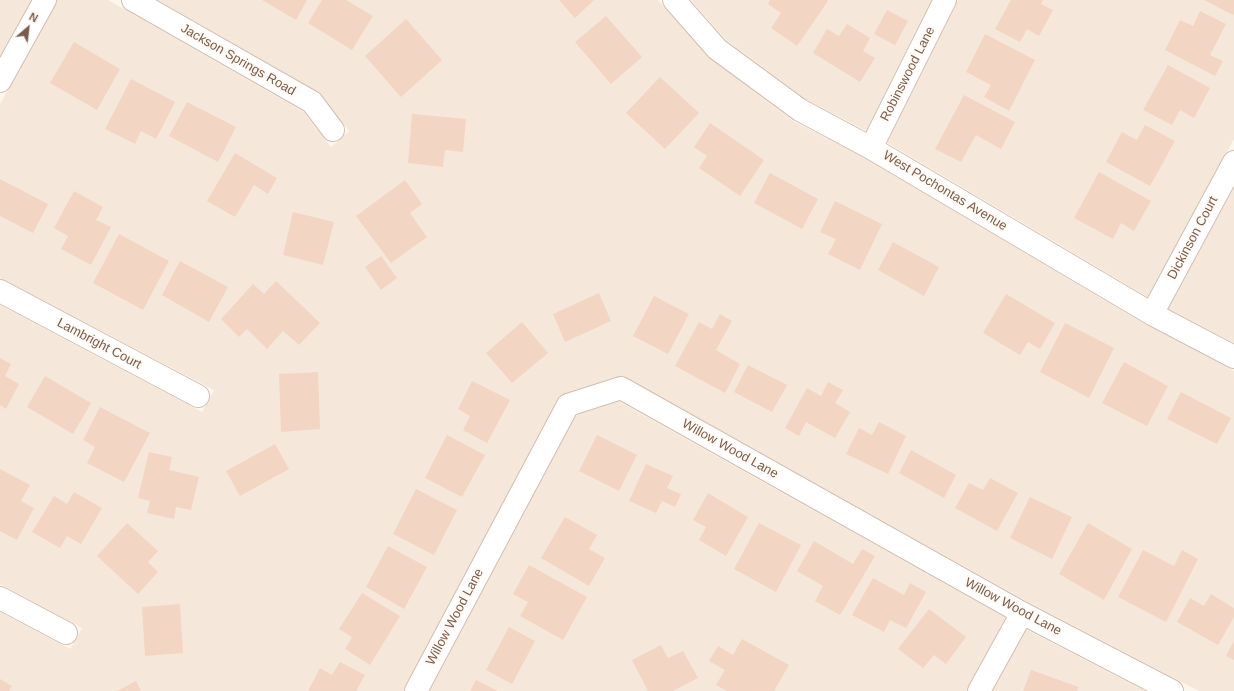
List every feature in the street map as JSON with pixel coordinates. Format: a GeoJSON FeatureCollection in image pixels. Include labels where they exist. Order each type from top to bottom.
{"type":"FeatureCollection","features":[{"type":"Feature","properties":{"kind":"street"},"geometry":{"type":"LineString","coordinates":[[0,81],[45,0]]}},
{"type":"Feature","properties":{"kind":"street","name":"Jackson Springs Road"},"geometry":{"type":"LineString","coordinates":[[133,0],[312,102],[333,130]]}},
{"type":"Feature","properties":{"kind":"street","name":"West Pochontas Avenue"},"geometry":{"type":"LineString","coordinates":[[674,0],[717,49],[800,110],[871,148],[1152,314],[1234,357]]}},
{"type":"Feature","properties":{"kind":"street","name":"Robinswood Lane"},"geometry":{"type":"LineString","coordinates":[[871,148],[945,0]]}},
{"type":"Feature","properties":{"kind":"street","name":"Dickinson Court"},"geometry":{"type":"LineString","coordinates":[[1152,314],[1234,162]]}},
{"type":"Feature","properties":{"kind":"street","name":"Lambright Court"},"geometry":{"type":"LineString","coordinates":[[0,291],[198,396]]}},
{"type":"Feature","properties":{"kind":"street","name":"Willow Wood Lane"},"geometry":{"type":"LineString","coordinates":[[416,691],[568,405],[620,388],[1022,613],[1172,691]]}},
{"type":"Feature","properties":{"kind":"street"},"geometry":{"type":"LineString","coordinates":[[0,598],[66,633]]}},
{"type":"Feature","properties":{"kind":"street"},"geometry":{"type":"LineString","coordinates":[[979,691],[1022,613]]}},
{"type":"Feature","properties":{"kind":"shaded area"},"geometry":{"type":"Polygon","coordinates":[[[0,0],[32,0],[0,58],[0,0]]]}},
{"type":"Feature","properties":{"kind":"shaded area"},"geometry":{"type":"Polygon","coordinates":[[[57,0],[108,0],[304,112],[331,147],[349,131],[318,92],[158,0],[658,0],[709,57],[793,121],[865,158],[1136,319],[1234,371],[1234,691],[1199,691],[1028,602],[627,378],[618,377],[566,394],[559,400],[403,691],[0,691],[0,612],[70,649],[82,628],[0,584],[0,305],[202,412],[214,390],[0,278],[0,104],[57,0]]]}},
{"type":"Feature","properties":{"kind":"shaded area"},"geometry":{"type":"Polygon","coordinates":[[[691,0],[933,0],[867,131],[807,100],[725,39],[691,0]]]}},
{"type":"Feature","properties":{"kind":"shaded area"},"geometry":{"type":"Polygon","coordinates":[[[958,0],[1234,0],[1234,139],[1148,297],[886,142],[958,0]]]}},
{"type":"Feature","properties":{"kind":"shaded area"},"geometry":{"type":"Polygon","coordinates":[[[1234,185],[1234,343],[1167,308],[1234,185]]]}},
{"type":"Feature","properties":{"kind":"shaded area"},"geometry":{"type":"Polygon","coordinates":[[[618,401],[1006,618],[966,691],[428,691],[575,415],[618,401]]]}},
{"type":"Feature","properties":{"kind":"shaded area"},"geometry":{"type":"Polygon","coordinates":[[[1025,629],[1145,691],[991,691],[1025,629]]]}},
{"type":"Feature","properties":{"kind":"building"},"geometry":{"type":"Polygon","coordinates":[[[262,0],[307,0],[296,20],[262,0]]]}},
{"type":"Feature","properties":{"kind":"building"},"geometry":{"type":"Polygon","coordinates":[[[322,0],[346,0],[373,16],[352,50],[308,23],[322,0]]]}},
{"type":"Feature","properties":{"kind":"building"},"geometry":{"type":"Polygon","coordinates":[[[559,0],[594,0],[575,18],[559,0]]]}},
{"type":"Feature","properties":{"kind":"building"},"geometry":{"type":"Polygon","coordinates":[[[770,0],[828,1],[797,46],[771,28],[781,13],[768,4],[770,0]]]}},
{"type":"Feature","properties":{"kind":"building"},"geometry":{"type":"Polygon","coordinates":[[[1011,0],[1043,0],[1041,4],[1053,10],[1039,36],[1027,29],[1020,42],[995,29],[1011,0]]]}},
{"type":"Feature","properties":{"kind":"building"},"geometry":{"type":"Polygon","coordinates":[[[1204,0],[1234,0],[1234,14],[1233,15],[1204,0]]]}},
{"type":"Feature","properties":{"kind":"building"},"geometry":{"type":"Polygon","coordinates":[[[887,10],[908,21],[895,45],[874,34],[887,10]]]}},
{"type":"Feature","properties":{"kind":"building"},"geometry":{"type":"Polygon","coordinates":[[[1200,11],[1226,24],[1210,55],[1223,61],[1215,76],[1165,50],[1180,20],[1193,26],[1200,11]]]}},
{"type":"Feature","properties":{"kind":"building"},"geometry":{"type":"Polygon","coordinates":[[[606,16],[642,57],[611,84],[575,42],[606,16]]]}},
{"type":"Feature","properties":{"kind":"building"},"geometry":{"type":"Polygon","coordinates":[[[406,19],[442,60],[401,97],[365,56],[406,19]]]}},
{"type":"Feature","properties":{"kind":"building"},"geometry":{"type":"Polygon","coordinates":[[[847,24],[870,38],[863,51],[875,58],[860,82],[813,53],[827,29],[839,36],[847,24]]]}},
{"type":"Feature","properties":{"kind":"building"},"geometry":{"type":"Polygon","coordinates":[[[985,34],[1035,60],[1009,111],[984,97],[991,85],[966,72],[985,34]]]}},
{"type":"Feature","properties":{"kind":"building"},"geometry":{"type":"Polygon","coordinates":[[[74,42],[120,69],[97,110],[50,83],[74,42]]]}},
{"type":"Feature","properties":{"kind":"building"},"geometry":{"type":"Polygon","coordinates":[[[1168,65],[1210,88],[1194,118],[1180,110],[1172,125],[1143,110],[1168,65]]]}},
{"type":"Feature","properties":{"kind":"building"},"geometry":{"type":"Polygon","coordinates":[[[660,77],[699,113],[665,149],[626,113],[660,77]]]}},
{"type":"Feature","properties":{"kind":"building"},"geometry":{"type":"Polygon","coordinates":[[[131,79],[175,102],[156,139],[141,131],[135,144],[105,129],[131,79]]]}},
{"type":"Feature","properties":{"kind":"building"},"geometry":{"type":"Polygon","coordinates":[[[964,95],[1015,122],[1001,149],[976,135],[961,162],[935,149],[964,95]]]}},
{"type":"Feature","properties":{"kind":"building"},"geometry":{"type":"Polygon","coordinates":[[[187,102],[236,127],[218,162],[169,136],[187,102]]]}},
{"type":"Feature","properties":{"kind":"building"},"geometry":{"type":"Polygon","coordinates":[[[412,114],[466,119],[463,152],[445,150],[443,167],[408,163],[412,114]]]}},
{"type":"Feature","properties":{"kind":"building"},"geometry":{"type":"Polygon","coordinates":[[[710,123],[764,160],[740,196],[699,168],[707,156],[694,147],[710,123]]]}},
{"type":"Feature","properties":{"kind":"building"},"geometry":{"type":"Polygon","coordinates":[[[1145,125],[1175,141],[1150,186],[1106,162],[1122,132],[1137,140],[1145,125]]]}},
{"type":"Feature","properties":{"kind":"building"},"geometry":{"type":"Polygon","coordinates":[[[235,153],[277,178],[268,194],[254,185],[235,217],[207,201],[235,153]]]}},
{"type":"Feature","properties":{"kind":"building"},"geometry":{"type":"Polygon","coordinates":[[[1099,172],[1151,201],[1134,231],[1121,223],[1113,239],[1074,218],[1099,172]]]}},
{"type":"Feature","properties":{"kind":"building"},"geometry":{"type":"Polygon","coordinates":[[[770,173],[818,199],[802,229],[754,203],[770,173]]]}},
{"type":"Feature","properties":{"kind":"building"},"geometry":{"type":"Polygon","coordinates":[[[0,179],[48,204],[33,233],[0,216],[0,179]]]}},
{"type":"Feature","properties":{"kind":"building"},"geometry":{"type":"Polygon","coordinates":[[[405,180],[422,204],[410,213],[427,237],[391,263],[356,216],[405,180]]]}},
{"type":"Feature","properties":{"kind":"building"},"geometry":{"type":"Polygon","coordinates":[[[74,191],[103,207],[96,220],[111,227],[91,265],[61,249],[68,236],[54,228],[74,191]]]}},
{"type":"Feature","properties":{"kind":"building"},"geometry":{"type":"Polygon","coordinates":[[[835,201],[882,224],[860,270],[828,254],[836,239],[820,232],[835,201]]]}},
{"type":"Feature","properties":{"kind":"building"},"geometry":{"type":"Polygon","coordinates":[[[293,212],[334,222],[323,265],[283,255],[293,212]]]}},
{"type":"Feature","properties":{"kind":"building"},"geometry":{"type":"Polygon","coordinates":[[[119,234],[169,261],[143,310],[93,283],[119,234]]]}},
{"type":"Feature","properties":{"kind":"building"},"geometry":{"type":"Polygon","coordinates":[[[893,242],[939,267],[924,296],[878,270],[893,242]]]}},
{"type":"Feature","properties":{"kind":"building"},"geometry":{"type":"Polygon","coordinates":[[[381,256],[397,278],[381,290],[365,267],[381,256]]]}},
{"type":"Feature","properties":{"kind":"building"},"geometry":{"type":"Polygon","coordinates":[[[180,261],[228,287],[209,322],[162,295],[180,261]]]}},
{"type":"Feature","properties":{"kind":"building"},"geometry":{"type":"Polygon","coordinates":[[[276,281],[320,323],[299,345],[283,331],[267,349],[247,329],[239,337],[221,319],[253,284],[264,294],[276,281]]]}},
{"type":"Feature","properties":{"kind":"building"},"geometry":{"type":"Polygon","coordinates":[[[599,293],[611,321],[565,342],[553,314],[599,293]]]}},
{"type":"Feature","properties":{"kind":"building"},"geometry":{"type":"Polygon","coordinates":[[[1006,294],[1055,323],[1040,349],[1028,342],[1020,355],[983,333],[1006,294]]]}},
{"type":"Feature","properties":{"kind":"building"},"geometry":{"type":"Polygon","coordinates":[[[654,296],[689,314],[668,354],[633,336],[654,296]]]}},
{"type":"Feature","properties":{"kind":"building"},"geometry":{"type":"Polygon","coordinates":[[[720,314],[732,321],[716,350],[740,364],[725,393],[675,366],[699,322],[712,329],[720,314]]]}},
{"type":"Feature","properties":{"kind":"building"},"geometry":{"type":"Polygon","coordinates":[[[522,322],[548,353],[512,383],[486,353],[522,322]]]}},
{"type":"Feature","properties":{"kind":"building"},"geometry":{"type":"Polygon","coordinates":[[[1065,323],[1114,348],[1089,398],[1040,372],[1065,323]]]}},
{"type":"Feature","properties":{"kind":"building"},"geometry":{"type":"Polygon","coordinates":[[[0,358],[11,364],[5,376],[19,384],[6,409],[0,405],[0,358]]]}},
{"type":"Feature","properties":{"kind":"building"},"geometry":{"type":"Polygon","coordinates":[[[1124,362],[1168,386],[1147,426],[1102,403],[1124,362]]]}},
{"type":"Feature","properties":{"kind":"building"},"geometry":{"type":"Polygon","coordinates":[[[748,365],[787,385],[772,412],[734,392],[748,365]]]}},
{"type":"Feature","properties":{"kind":"building"},"geometry":{"type":"Polygon","coordinates":[[[318,372],[320,429],[281,432],[279,374],[318,372]]]}},
{"type":"Feature","properties":{"kind":"building"},"geometry":{"type":"Polygon","coordinates":[[[45,376],[91,403],[73,434],[27,407],[45,376]]]}},
{"type":"Feature","properties":{"kind":"building"},"geometry":{"type":"Polygon","coordinates":[[[472,381],[510,400],[487,443],[463,430],[470,416],[458,409],[472,381]]]}},
{"type":"Feature","properties":{"kind":"building"},"geometry":{"type":"Polygon","coordinates":[[[828,382],[843,390],[835,403],[850,412],[835,438],[806,422],[799,436],[785,428],[807,388],[821,396],[828,382]]]}},
{"type":"Feature","properties":{"kind":"building"},"geometry":{"type":"Polygon","coordinates":[[[1181,392],[1231,418],[1217,444],[1167,419],[1181,392]]]}},
{"type":"Feature","properties":{"kind":"building"},"geometry":{"type":"Polygon","coordinates":[[[100,407],[150,433],[124,482],[87,463],[95,447],[83,440],[100,407]]]}},
{"type":"Feature","properties":{"kind":"building"},"geometry":{"type":"Polygon","coordinates":[[[879,422],[906,436],[888,474],[846,454],[859,428],[872,435],[879,422]]]}},
{"type":"Feature","properties":{"kind":"building"},"geometry":{"type":"Polygon","coordinates":[[[447,435],[485,455],[462,497],[425,478],[447,435]]]}},
{"type":"Feature","properties":{"kind":"building"},"geometry":{"type":"Polygon","coordinates":[[[597,435],[637,455],[619,491],[579,471],[597,435]]]}},
{"type":"Feature","properties":{"kind":"building"},"geometry":{"type":"Polygon","coordinates":[[[275,444],[289,469],[240,496],[226,471],[275,444]]]}},
{"type":"Feature","properties":{"kind":"building"},"geometry":{"type":"Polygon","coordinates":[[[911,450],[956,475],[944,498],[899,473],[911,450]]]}},
{"type":"Feature","properties":{"kind":"building"},"geometry":{"type":"Polygon","coordinates":[[[149,452],[172,457],[169,470],[199,477],[191,510],[176,507],[174,519],[147,513],[150,501],[138,498],[149,452]]]}},
{"type":"Feature","properties":{"kind":"building"},"geometry":{"type":"Polygon","coordinates":[[[646,464],[673,476],[667,488],[681,494],[675,507],[662,501],[656,513],[629,501],[646,464]]]}},
{"type":"Feature","properties":{"kind":"building"},"geometry":{"type":"Polygon","coordinates":[[[0,469],[30,485],[21,501],[34,508],[17,540],[0,531],[0,469]]]}},
{"type":"Feature","properties":{"kind":"building"},"geometry":{"type":"Polygon","coordinates":[[[990,478],[1018,493],[997,531],[955,508],[969,483],[983,490],[990,478]]]}},
{"type":"Feature","properties":{"kind":"building"},"geometry":{"type":"Polygon","coordinates":[[[416,489],[457,510],[434,555],[393,534],[416,489]]]}},
{"type":"Feature","properties":{"kind":"building"},"geometry":{"type":"Polygon","coordinates":[[[74,492],[102,508],[81,544],[67,536],[60,548],[32,532],[54,496],[67,504],[74,492]]]}},
{"type":"Feature","properties":{"kind":"building"},"geometry":{"type":"Polygon","coordinates":[[[708,493],[748,517],[726,556],[699,540],[706,527],[693,520],[708,493]]]}},
{"type":"Feature","properties":{"kind":"building"},"geometry":{"type":"Polygon","coordinates":[[[1030,497],[1072,517],[1052,559],[1010,538],[1030,497]]]}},
{"type":"Feature","properties":{"kind":"building"},"geometry":{"type":"Polygon","coordinates":[[[565,517],[597,535],[589,549],[605,558],[589,586],[541,558],[565,517]]]}},
{"type":"Feature","properties":{"kind":"building"},"geometry":{"type":"Polygon","coordinates":[[[127,523],[158,551],[148,562],[158,572],[138,594],[97,556],[127,523]]]}},
{"type":"Feature","properties":{"kind":"building"},"geometry":{"type":"Polygon","coordinates":[[[759,523],[801,545],[776,592],[734,569],[759,523]]]}},
{"type":"Feature","properties":{"kind":"building"},"geometry":{"type":"Polygon","coordinates":[[[1088,523],[1132,549],[1104,600],[1059,574],[1088,523]]]}},
{"type":"Feature","properties":{"kind":"building"},"geometry":{"type":"Polygon","coordinates":[[[814,541],[853,564],[862,549],[875,556],[840,615],[815,601],[823,586],[797,571],[814,541]]]}},
{"type":"Feature","properties":{"kind":"building"},"geometry":{"type":"Polygon","coordinates":[[[388,546],[427,567],[404,609],[366,587],[388,546]]]}},
{"type":"Feature","properties":{"kind":"building"},"geometry":{"type":"Polygon","coordinates":[[[1143,550],[1174,566],[1182,550],[1198,559],[1166,622],[1118,597],[1143,550]]]}},
{"type":"Feature","properties":{"kind":"building"},"geometry":{"type":"Polygon","coordinates":[[[529,565],[587,597],[563,640],[520,616],[528,602],[513,594],[529,565]]]}},
{"type":"Feature","properties":{"kind":"building"},"geometry":{"type":"Polygon","coordinates":[[[873,578],[904,595],[910,583],[926,592],[906,628],[890,620],[884,632],[852,615],[873,578]]]}},
{"type":"Feature","properties":{"kind":"building"},"geometry":{"type":"Polygon","coordinates":[[[362,593],[400,616],[370,665],[345,649],[352,637],[339,629],[362,593]]]}},
{"type":"Feature","properties":{"kind":"building"},"geometry":{"type":"Polygon","coordinates":[[[1211,594],[1234,608],[1234,617],[1218,645],[1177,622],[1190,598],[1204,606],[1211,594]]]}},
{"type":"Feature","properties":{"kind":"building"},"geometry":{"type":"Polygon","coordinates":[[[180,604],[183,653],[145,656],[142,607],[180,604]]]}},
{"type":"Feature","properties":{"kind":"building"},"geometry":{"type":"Polygon","coordinates":[[[929,609],[966,637],[946,664],[934,655],[923,668],[898,649],[929,609]]]}},
{"type":"Feature","properties":{"kind":"building"},"geometry":{"type":"Polygon","coordinates":[[[509,627],[535,641],[512,684],[486,670],[509,627]]]}},
{"type":"Feature","properties":{"kind":"building"},"geometry":{"type":"Polygon","coordinates":[[[742,639],[789,665],[774,691],[727,691],[716,685],[725,670],[709,661],[718,646],[733,655],[742,639]]]}},
{"type":"Feature","properties":{"kind":"building"},"geometry":{"type":"Polygon","coordinates":[[[1234,641],[1234,660],[1226,656],[1234,641]]]}},
{"type":"Feature","properties":{"kind":"building"},"geometry":{"type":"Polygon","coordinates":[[[661,645],[668,658],[683,651],[698,678],[673,691],[648,691],[632,660],[661,645]]]}},
{"type":"Feature","properties":{"kind":"building"},"geometry":{"type":"Polygon","coordinates":[[[340,662],[365,675],[356,691],[308,691],[320,668],[332,675],[340,662]]]}},
{"type":"Feature","properties":{"kind":"building"},"geometry":{"type":"Polygon","coordinates":[[[1031,670],[1079,687],[1077,691],[1023,691],[1031,670]]]}},
{"type":"Feature","properties":{"kind":"building"},"geometry":{"type":"Polygon","coordinates":[[[0,679],[12,686],[9,691],[0,691],[0,679]]]}},
{"type":"Feature","properties":{"kind":"building"},"geometry":{"type":"Polygon","coordinates":[[[476,680],[498,691],[470,691],[476,680]]]}},
{"type":"Feature","properties":{"kind":"building"},"geometry":{"type":"Polygon","coordinates":[[[136,681],[141,691],[117,691],[136,681]]]}}]}
